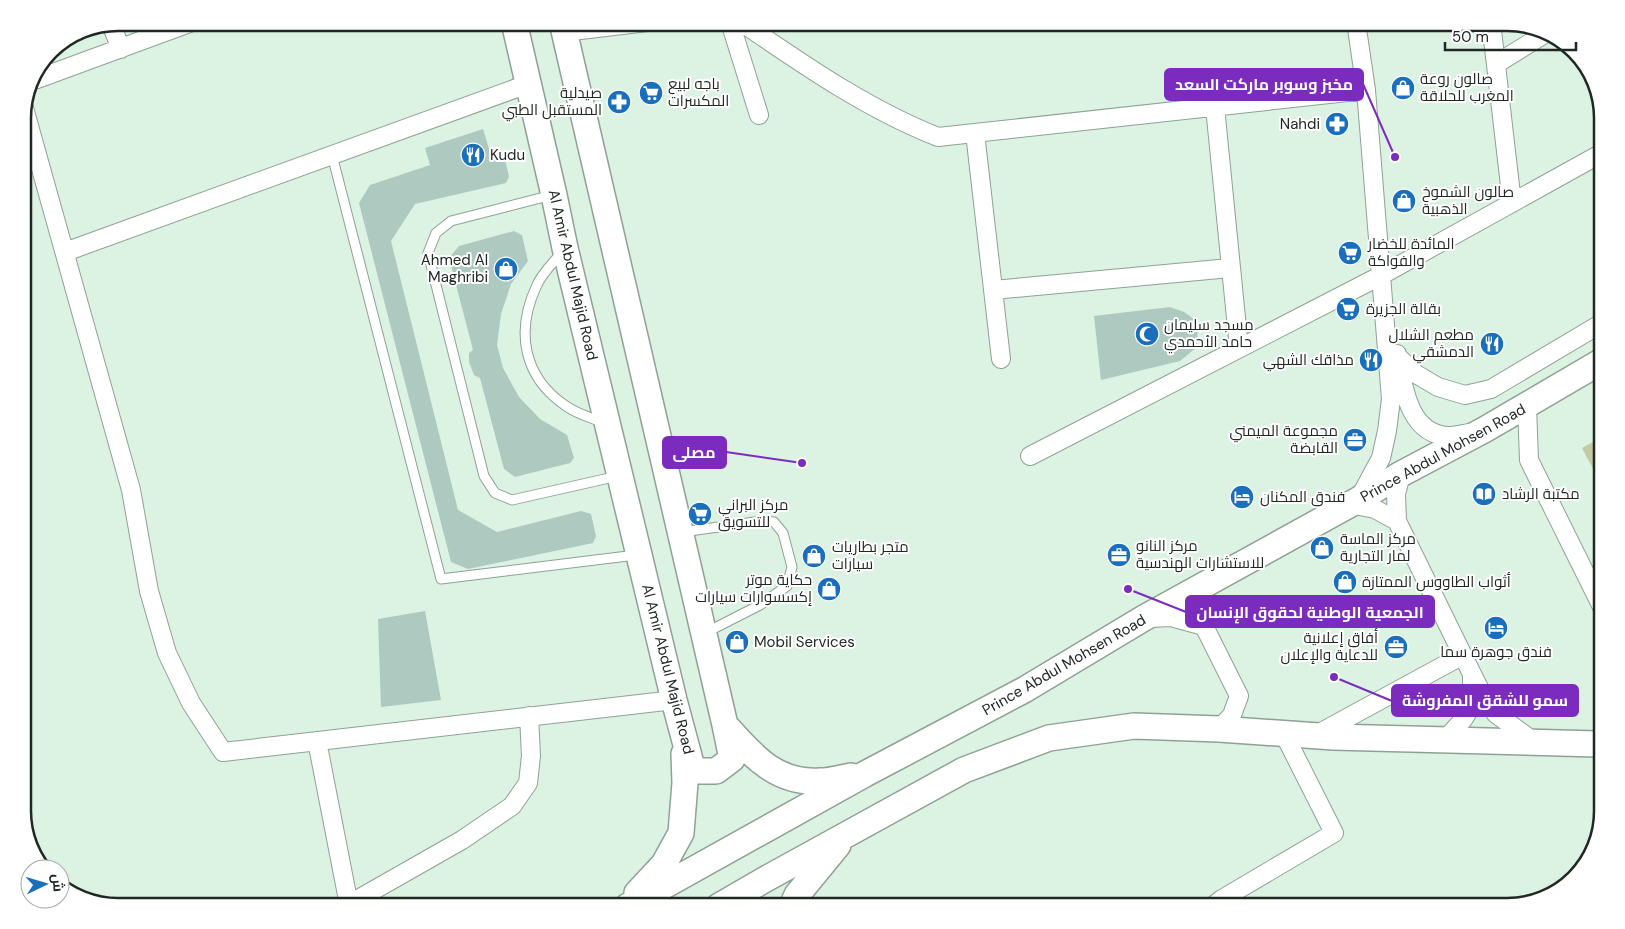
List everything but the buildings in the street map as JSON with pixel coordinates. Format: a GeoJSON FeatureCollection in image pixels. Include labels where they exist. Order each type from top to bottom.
{"type":"FeatureCollection","features":[{"type":"Feature","properties":{"kind":"main road","name":"Al Amir Abdul Majid Road"},"geometry":{"type":"LineString","coordinates":[[516,31],[565,248],[683,734],[693,771],[716,771],[732,759],[725,724],[564,31]]}},
{"type":"Feature","properties":{"kind":"main road","name":"Prince Abdul Mohsen Road"},"geometry":{"type":"LineString","coordinates":[[640,898],[865,774],[1024,690],[1144,618],[1401,474],[1527,406],[1594,366]]}},
{"type":"Feature","properties":{"kind":"main road"},"geometry":{"type":"LineString","coordinates":[[725,724],[746,749],[767,768],[792,779],[819,781],[865,774]]}},
{"type":"Feature","properties":{"kind":"main road"},"geometry":{"type":"LineString","coordinates":[[734,898],[964,770],[1049,738],[1134,726],[1219,729],[1313,736],[1594,743]]}},
{"type":"Feature","properties":{"kind":"main road"},"geometry":{"type":"LineString","coordinates":[[633,898],[664,864],[681,833],[685,784],[683,734]]}},
{"type":"Feature","properties":{"kind":"main road"},"geometry":{"type":"LineString","coordinates":[[796,898],[848,833]]}},
{"type":"Feature","properties":{"kind":"street"},"geometry":{"type":"LineString","coordinates":[[114,31],[121,49]]}},
{"type":"Feature","properties":{"kind":"street"},"geometry":{"type":"LineString","coordinates":[[42,78],[168,31]]}},
{"type":"Feature","properties":{"kind":"street"},"geometry":{"type":"LineString","coordinates":[[733,31],[760,115]]}},
{"type":"Feature","properties":{"kind":"street"},"geometry":{"type":"LineString","coordinates":[[754,31],[822,77],[908,125],[938,137],[1366,90]]}},
{"type":"Feature","properties":{"kind":"street"},"geometry":{"type":"LineString","coordinates":[[1357,31],[1366,90],[1390,399],[1388,431],[1381,458],[1354,502],[1375,509],[1398,521]]}},
{"type":"Feature","properties":{"kind":"street"},"geometry":{"type":"LineString","coordinates":[[1492,31],[1512,203]]}},
{"type":"Feature","properties":{"kind":"street"},"geometry":{"type":"LineString","coordinates":[[1496,64],[1539,37]]}},
{"type":"Feature","properties":{"kind":"street"},"geometry":{"type":"LineString","coordinates":[[65,252],[528,84]]}},
{"type":"Feature","properties":{"kind":"street"},"geometry":{"type":"LineString","coordinates":[[1215,106],[1239,348]]}},
{"type":"Feature","properties":{"kind":"street"},"geometry":{"type":"LineString","coordinates":[[31,133],[131,490],[149,592],[166,653],[191,703],[223,752],[674,700]]}},
{"type":"Feature","properties":{"kind":"street"},"geometry":{"type":"LineString","coordinates":[[974,133],[1001,359]]}},
{"type":"Feature","properties":{"kind":"street"},"geometry":{"type":"LineString","coordinates":[[1030,456],[1380,276],[1594,157]]}},
{"type":"Feature","properties":{"kind":"street"},"geometry":{"type":"LineString","coordinates":[[993,290],[1230,268]]}},
{"type":"Feature","properties":{"kind":"street"},"geometry":{"type":"LineString","coordinates":[[1380,276],[1404,390],[1413,416],[1428,430],[1448,436],[1484,430]]}},
{"type":"Feature","properties":{"kind":"street"},"geometry":{"type":"LineString","coordinates":[[1397,356],[1416,374],[1438,387],[1465,395],[1491,389],[1594,328]]}},
{"type":"Feature","properties":{"kind":"street"},"geometry":{"type":"LineString","coordinates":[[1527,406],[1529,460],[1594,591]]}},
{"type":"Feature","properties":{"kind":"street"},"geometry":{"type":"LineString","coordinates":[[1401,474],[1396,494],[1398,521],[1482,696],[1496,714],[1533,741]]}},
{"type":"Feature","properties":{"kind":"street"},"geometry":{"type":"LineString","coordinates":[[1144,618],[1171,617],[1204,626],[1239,696],[1232,715],[1219,729]]}},
{"type":"Feature","properties":{"kind":"street"},"geometry":{"type":"LineString","coordinates":[[1313,736],[1463,655]]}},
{"type":"Feature","properties":{"kind":"street"},"geometry":{"type":"LineString","coordinates":[[1444,740],[1459,726],[1470,710],[1472,674]]}},
{"type":"Feature","properties":{"kind":"street"},"geometry":{"type":"LineString","coordinates":[[361,898],[462,840],[512,806],[528,783],[531,756],[529,716]]}},
{"type":"Feature","properties":{"kind":"street"},"geometry":{"type":"LineString","coordinates":[[1224,898],[1334,834],[1284,734]]}},
{"type":"Feature","properties":{"kind":"street"},"geometry":{"type":"LineString","coordinates":[[317,741],[346,898]]}},
{"type":"Feature","properties":{"kind":"lane"},"geometry":{"type":"LineString","coordinates":[[332,155],[441,580],[640,555]]}},
{"type":"Feature","properties":{"kind":"lane"},"geometry":{"type":"LineString","coordinates":[[554,195],[451,221],[436,233],[428,253],[484,476],[495,493],[512,500],[621,475]]}},
{"type":"Feature","properties":{"kind":"lane"},"geometry":{"type":"LineString","coordinates":[[565,248],[537,284],[526,313],[526,348],[534,374],[547,391],[567,407],[609,425]]}},
{"type":"Feature","properties":{"kind":"lane"},"geometry":{"type":"LineString","coordinates":[[681,532],[762,521],[774,522],[783,533],[792,567],[787,586],[776,595],[704,633]]}},
{"type":"Feature","properties":{"kind":"green space"},"geometry":{"type":"Polygon","coordinates":[[[1594,441],[1594,471],[1582,448],[1594,441]]]}},
{"type":"Feature","properties":{"kind":"place","name":"صالون روعة المغرب للحلاقة"},"geometry":{"type":"Point","coordinates":[1403,88]}},
{"type":"Feature","properties":{"kind":"place","name":"باجه لبيع المكسرات"},"geometry":{"type":"Point","coordinates":[651,93]}},
{"type":"Feature","properties":{"kind":"place","name":"صيدلية المستقبل الطبي"},"geometry":{"type":"Point","coordinates":[619,102]}},
{"type":"Feature","properties":{"kind":"place","name":"Nahdi"},"geometry":{"type":"Point","coordinates":[1337,124]}},
{"type":"Feature","properties":{"kind":"place","name":"Kudu"},"geometry":{"type":"Point","coordinates":[473,155]}},
{"type":"Feature","properties":{"kind":"place","name":"مخبز وسوبر ماركت السعد"},"geometry":{"type":"Point","coordinates":[1395,157]}},
{"type":"Feature","properties":{"kind":"place","name":"صالون الشموخ الذهبية"},"geometry":{"type":"Point","coordinates":[1404,201]}},
{"type":"Feature","properties":{"kind":"place","name":"المائدة للخضار والفواكة"},"geometry":{"type":"Point","coordinates":[1350,253]}},
{"type":"Feature","properties":{"kind":"place","name":"Ahmed Al Maghribi"},"geometry":{"type":"Point","coordinates":[506,269]}},
{"type":"Feature","properties":{"kind":"place","name":"بقالة الجزيرة"},"geometry":{"type":"Point","coordinates":[1348,309]}},
{"type":"Feature","properties":{"kind":"place","name":"مسجد سليمان حامد الأحمدي"},"geometry":{"type":"Point","coordinates":[1147,334]}},
{"type":"Feature","properties":{"kind":"place","name":"مطعم الشلال الدمشقي"},"geometry":{"type":"Point","coordinates":[1492,344]}},
{"type":"Feature","properties":{"kind":"place","name":"مذاقك الشهي"},"geometry":{"type":"Point","coordinates":[1371,360]}},
{"type":"Feature","properties":{"kind":"place","name":"مجموعة الميمني القابضة"},"geometry":{"type":"Point","coordinates":[1355,440]}},
{"type":"Feature","properties":{"kind":"place","name":"مصلى"},"geometry":{"type":"Point","coordinates":[802,463]}},
{"type":"Feature","properties":{"kind":"place","name":"مكتبة الرشاد"},"geometry":{"type":"Point","coordinates":[1484,494]}},
{"type":"Feature","properties":{"kind":"place","name":"فندق المكنان"},"geometry":{"type":"Point","coordinates":[1242,497]}},
{"type":"Feature","properties":{"kind":"place","name":"مركز البراني للتسويق"},"geometry":{"type":"Point","coordinates":[700,514]}},
{"type":"Feature","properties":{"kind":"place","name":"مركز الماسة لمار التجارية"},"geometry":{"type":"Point","coordinates":[1322,548]}},
{"type":"Feature","properties":{"kind":"place","name":"مركز النانو للاستشارات الهندسية"},"geometry":{"type":"Point","coordinates":[1119,555]}},
{"type":"Feature","properties":{"kind":"place","name":"متجر بطاريات سيارات"},"geometry":{"type":"Point","coordinates":[814,556]}},
{"type":"Feature","properties":{"kind":"place","name":"أثواب الطاووس الممتازة"},"geometry":{"type":"Point","coordinates":[1345,582]}},
{"type":"Feature","properties":{"kind":"place","name":"حكاية موتر إكسسوارات سيارات"},"geometry":{"type":"Point","coordinates":[829,589]}},
{"type":"Feature","properties":{"kind":"place","name":"الجمعية الوطنية لحقوق الإنسان"},"geometry":{"type":"Point","coordinates":[1128,589]}},
{"type":"Feature","properties":{"kind":"place","name":"فندق جوهرة سما"},"geometry":{"type":"Point","coordinates":[1496,628]}},
{"type":"Feature","properties":{"kind":"place","name":"Mobil Services"},"geometry":{"type":"Point","coordinates":[737,642]}},
{"type":"Feature","properties":{"kind":"place","name":"أفاق إعلانية للدعاية والإعلان"},"geometry":{"type":"Point","coordinates":[1396,647]}},
{"type":"Feature","properties":{"kind":"place","name":"سمو للشقق المفروشة"},"geometry":{"type":"Point","coordinates":[1334,677]}}]}
